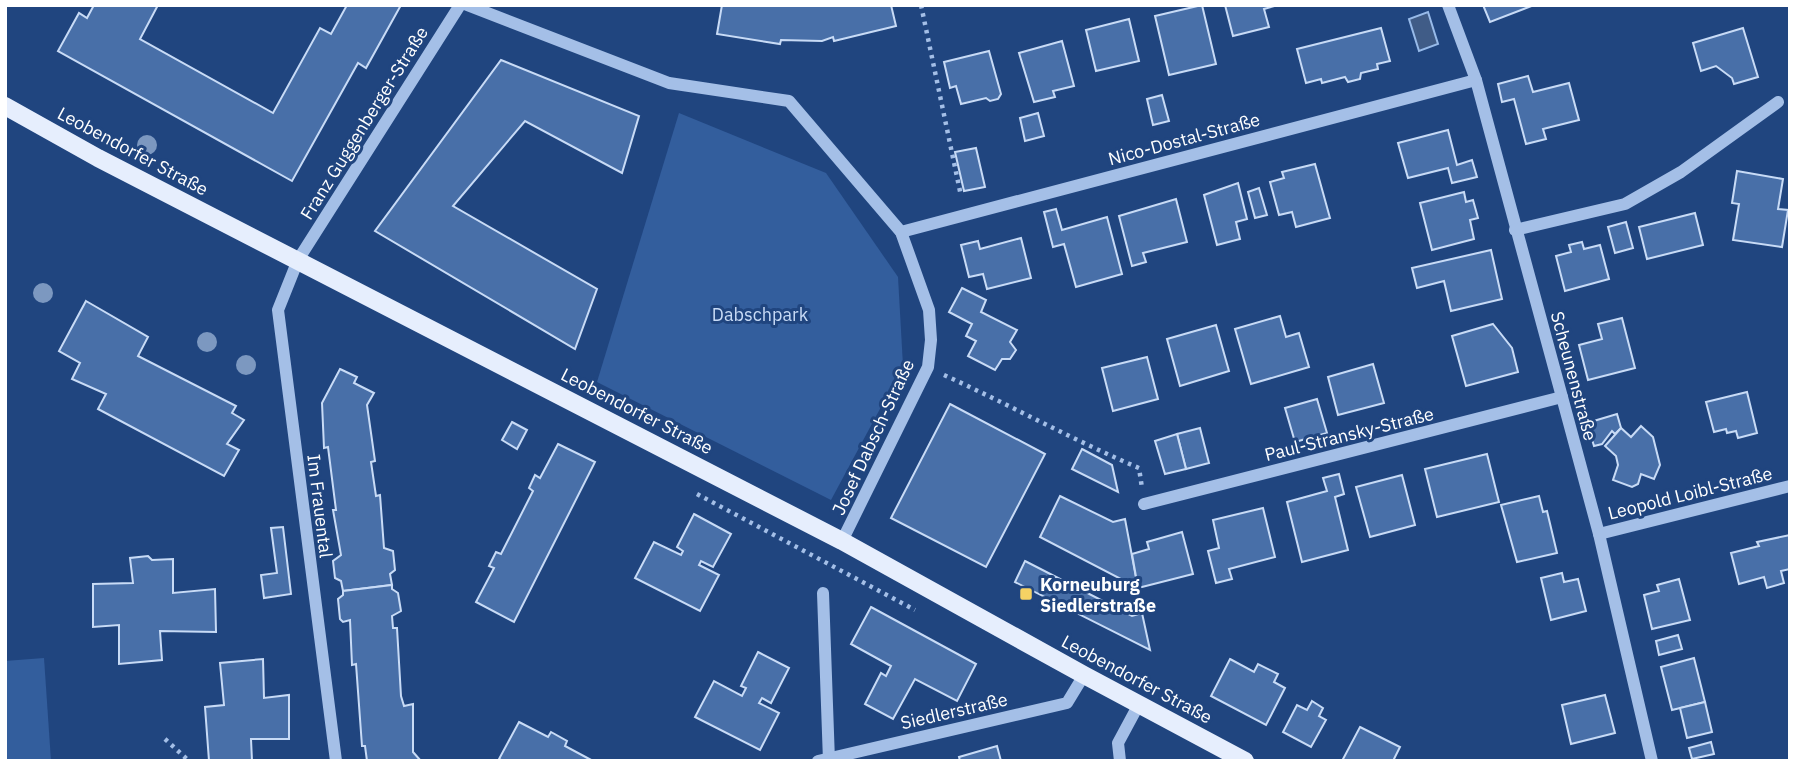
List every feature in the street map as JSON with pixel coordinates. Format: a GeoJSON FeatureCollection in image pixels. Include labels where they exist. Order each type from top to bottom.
{"type":"FeatureCollection","features":[{"type":"Feature","properties":{"kind":"main road","name":"Leobendorfer Straße"},"geometry":{"type":"LineString","coordinates":[[5,106],[98,158],[842,541],[1245,761]]}},
{"type":"Feature","properties":{"kind":"street","name":"Franz Guggenberger-Straße"},"geometry":{"type":"LineString","coordinates":[[298,260],[460,5]]}},
{"type":"Feature","properties":{"kind":"street","name":"Josef Dabsch-Straße"},"geometry":{"type":"LineString","coordinates":[[467,5],[669,83],[789,101],[901,232],[929,310],[932,340],[928,367],[842,541]]}},
{"type":"Feature","properties":{"kind":"street","name":"Scheunenstraße"},"geometry":{"type":"LineString","coordinates":[[1448,5],[1476,80],[1599,534],[1651,761]]}},
{"type":"Feature","properties":{"kind":"street","name":"Nico-Dostal-Straße"},"geometry":{"type":"LineString","coordinates":[[901,232],[1476,80]]}},
{"type":"Feature","properties":{"kind":"street"},"geometry":{"type":"LineString","coordinates":[[1515,230],[1625,204],[1681,172],[1778,102]]}},
{"type":"Feature","properties":{"kind":"street","name":"Im Frauental"},"geometry":{"type":"LineString","coordinates":[[298,260],[280,298],[279,322],[335,761]]}},
{"type":"Feature","properties":{"kind":"street","name":"Paul-Stransky-Straße"},"geometry":{"type":"LineString","coordinates":[[1144,504],[1562,397]]}},
{"type":"Feature","properties":{"kind":"street","name":"Leopold Loibl-Straße"},"geometry":{"type":"LineString","coordinates":[[1599,534],[1790,486]]}},
{"type":"Feature","properties":{"kind":"street"},"geometry":{"type":"LineString","coordinates":[[823,593],[826,760]]}},
{"type":"Feature","properties":{"kind":"street","name":"Siedlerstraße"},"geometry":{"type":"LineString","coordinates":[[826,760],[1067,703],[1084,675]]}},
{"type":"Feature","properties":{"kind":"street"},"geometry":{"type":"LineString","coordinates":[[1120,761],[1118,743],[1139,704]]}},
{"type":"Feature","properties":{"kind":"path"},"geometry":{"type":"LineString","coordinates":[[921,5],[965,215]]}},
{"type":"Feature","properties":{"kind":"path"},"geometry":{"type":"LineString","coordinates":[[928,367],[1007,403],[1075,441],[1139,468],[1144,504]]}},
{"type":"Feature","properties":{"kind":"path"},"geometry":{"type":"LineString","coordinates":[[165,738],[189,761]]}},
{"type":"Feature","properties":{"kind":"green space","name":"Dabschpark"},"geometry":{"type":"Polygon","coordinates":[[[679,113],[826,173],[898,277],[903,366],[831,500],[597,382],[679,113]]]}},
{"type":"Feature","properties":{"kind":"green space"},"geometry":{"type":"Polygon","coordinates":[[[44,658],[51,761],[5,761],[5,661],[44,658]]]}},
{"type":"Feature","properties":{"kind":"shaded area"},"geometry":{"type":"Polygon","coordinates":[[[1428,12],[1438,44],[1419,51],[1409,19],[1428,12]]]}},
{"type":"Feature","properties":{"kind":"building"},"geometry":{"type":"Polygon","coordinates":[[[94,5],[158,5],[140,39],[273,113],[320,28],[331,34],[347,5],[401,5],[366,68],[358,63],[292,181],[58,51],[79,13],[87,18],[94,5]]]}},
{"type":"Feature","properties":{"kind":"building"},"geometry":{"type":"Polygon","coordinates":[[[722,5],[891,5],[896,26],[834,41],[833,37],[822,41],[781,40],[780,44],[717,34],[722,5]]]}},
{"type":"Feature","properties":{"kind":"building"},"geometry":{"type":"Polygon","coordinates":[[[1202,5],[1216,64],[1169,75],[1155,16],[1202,5]]]}},
{"type":"Feature","properties":{"kind":"building"},"geometry":{"type":"Polygon","coordinates":[[[1225,5],[1278,5],[1264,9],[1269,27],[1233,36],[1225,5]]]}},
{"type":"Feature","properties":{"kind":"building"},"geometry":{"type":"Polygon","coordinates":[[[1483,5],[1534,5],[1490,22],[1483,5]]]}},
{"type":"Feature","properties":{"kind":"building"},"geometry":{"type":"Polygon","coordinates":[[[1129,19],[1139,61],[1096,71],[1086,30],[1129,19]]]}},
{"type":"Feature","properties":{"kind":"building"},"geometry":{"type":"Polygon","coordinates":[[[1381,28],[1390,61],[1377,64],[1378,69],[1361,73],[1360,79],[1348,82],[1345,77],[1322,83],[1321,79],[1306,83],[1297,49],[1381,28]]]}},
{"type":"Feature","properties":{"kind":"building"},"geometry":{"type":"Polygon","coordinates":[[[1743,28],[1758,77],[1734,84],[1732,78],[1716,66],[1701,71],[1693,43],[1743,28]]]}},
{"type":"Feature","properties":{"kind":"building"},"geometry":{"type":"Polygon","coordinates":[[[1062,41],[1074,86],[1053,91],[1055,97],[1034,102],[1019,53],[1062,41]]]}},
{"type":"Feature","properties":{"kind":"building"},"geometry":{"type":"Polygon","coordinates":[[[989,51],[1001,94],[998,99],[990,101],[986,98],[961,104],[956,86],[950,88],[944,62],[989,51]]]}},
{"type":"Feature","properties":{"kind":"building"},"geometry":{"type":"Polygon","coordinates":[[[501,60],[639,116],[622,173],[525,121],[453,206],[597,289],[575,349],[375,231],[501,60]]]}},
{"type":"Feature","properties":{"kind":"building"},"geometry":{"type":"Polygon","coordinates":[[[1528,76],[1533,92],[1569,83],[1579,120],[1543,129],[1546,139],[1526,144],[1514,99],[1502,102],[1498,84],[1528,76]]]}},
{"type":"Feature","properties":{"kind":"building"},"geometry":{"type":"Polygon","coordinates":[[[1162,95],[1169,121],[1153,125],[1147,99],[1162,95]]]}},
{"type":"Feature","properties":{"kind":"building"},"geometry":{"type":"Polygon","coordinates":[[[1038,113],[1044,136],[1025,141],[1020,118],[1038,113]]]}},
{"type":"Feature","properties":{"kind":"building"},"geometry":{"type":"Polygon","coordinates":[[[1448,130],[1457,165],[1472,160],[1477,177],[1452,183],[1448,168],[1408,178],[1398,143],[1448,130]]]}},
{"type":"Feature","properties":{"kind":"building"},"geometry":{"type":"Polygon","coordinates":[[[976,148],[985,187],[964,191],[955,152],[976,148]]]}},
{"type":"Feature","properties":{"kind":"building"},"geometry":{"type":"Polygon","coordinates":[[[1315,164],[1330,218],[1296,227],[1292,212],[1279,215],[1270,182],[1284,178],[1282,172],[1315,164]]]}},
{"type":"Feature","properties":{"kind":"building"},"geometry":{"type":"Polygon","coordinates":[[[1737,171],[1783,179],[1778,209],[1788,210],[1782,247],[1733,240],[1739,204],[1732,203],[1737,171]]]}},
{"type":"Feature","properties":{"kind":"building"},"geometry":{"type":"Polygon","coordinates":[[[1238,183],[1247,219],[1236,222],[1240,239],[1217,245],[1204,195],[1238,183]]]}},
{"type":"Feature","properties":{"kind":"building"},"geometry":{"type":"Polygon","coordinates":[[[1259,188],[1267,215],[1255,218],[1248,192],[1259,188]]]}},
{"type":"Feature","properties":{"kind":"building"},"geometry":{"type":"Polygon","coordinates":[[[1464,192],[1466,202],[1473,200],[1478,218],[1470,220],[1474,239],[1432,250],[1420,203],[1464,192]]]}},
{"type":"Feature","properties":{"kind":"building"},"geometry":{"type":"Polygon","coordinates":[[[1176,199],[1187,242],[1143,253],[1146,262],[1132,266],[1119,216],[1176,199]]]}},
{"type":"Feature","properties":{"kind":"building"},"geometry":{"type":"Polygon","coordinates":[[[1056,209],[1062,230],[1107,217],[1122,274],[1076,287],[1064,244],[1053,247],[1044,212],[1056,209]]]}},
{"type":"Feature","properties":{"kind":"building"},"geometry":{"type":"Polygon","coordinates":[[[1695,213],[1703,245],[1647,259],[1639,227],[1695,213]]]}},
{"type":"Feature","properties":{"kind":"building"},"geometry":{"type":"Polygon","coordinates":[[[1626,222],[1633,248],[1615,253],[1608,227],[1626,222]]]}},
{"type":"Feature","properties":{"kind":"building"},"geometry":{"type":"Polygon","coordinates":[[[1021,238],[1031,278],[987,289],[983,274],[969,277],[961,245],[978,241],[980,249],[1021,238]]]}},
{"type":"Feature","properties":{"kind":"building"},"geometry":{"type":"Polygon","coordinates":[[[1582,242],[1584,249],[1600,245],[1609,279],[1565,291],[1556,256],[1571,252],[1569,245],[1582,242]]]}},
{"type":"Feature","properties":{"kind":"building"},"geometry":{"type":"Polygon","coordinates":[[[1491,250],[1502,299],[1451,311],[1444,281],[1417,288],[1412,268],[1491,250]]]}},
{"type":"Feature","properties":{"kind":"building"},"geometry":{"type":"Polygon","coordinates":[[[962,288],[986,300],[981,312],[1017,330],[1010,342],[1016,350],[1010,359],[1002,359],[995,370],[968,356],[976,341],[966,336],[972,324],[949,312],[962,288]]]}},
{"type":"Feature","properties":{"kind":"building"},"geometry":{"type":"Polygon","coordinates":[[[86,301],[148,337],[138,356],[236,406],[232,413],[244,420],[227,444],[239,450],[224,476],[98,409],[106,394],[72,379],[80,363],[59,351],[86,301]]]}},
{"type":"Feature","properties":{"kind":"building"},"geometry":{"type":"Polygon","coordinates":[[[1280,316],[1286,337],[1299,333],[1309,367],[1251,384],[1235,329],[1280,316]]]}},
{"type":"Feature","properties":{"kind":"building"},"geometry":{"type":"Polygon","coordinates":[[[1622,318],[1635,368],[1588,380],[1579,345],[1602,339],[1598,324],[1622,318]]]}},
{"type":"Feature","properties":{"kind":"building"},"geometry":{"type":"Polygon","coordinates":[[[1493,324],[1512,348],[1518,372],[1466,386],[1452,336],[1493,324]]]}},
{"type":"Feature","properties":{"kind":"building"},"geometry":{"type":"Polygon","coordinates":[[[1216,325],[1229,371],[1180,386],[1167,339],[1216,325]]]}},
{"type":"Feature","properties":{"kind":"building"},"geometry":{"type":"Polygon","coordinates":[[[1147,357],[1158,399],[1113,411],[1102,368],[1147,357]]]}},
{"type":"Feature","properties":{"kind":"building"},"geometry":{"type":"Polygon","coordinates":[[[1373,364],[1384,403],[1338,415],[1328,377],[1373,364]]]}},
{"type":"Feature","properties":{"kind":"building"},"geometry":{"type":"Polygon","coordinates":[[[340,369],[357,377],[354,383],[374,393],[367,405],[375,461],[371,462],[376,496],[380,495],[384,548],[393,551],[395,570],[390,574],[392,585],[343,591],[341,581],[335,578],[333,561],[341,555],[333,510],[336,510],[328,447],[324,448],[322,403],[340,369]]]}},
{"type":"Feature","properties":{"kind":"building"},"geometry":{"type":"Polygon","coordinates":[[[1747,392],[1757,433],[1738,438],[1736,431],[1727,433],[1726,429],[1714,432],[1706,402],[1747,392]]]}},
{"type":"Feature","properties":{"kind":"building"},"geometry":{"type":"Polygon","coordinates":[[[1317,399],[1327,433],[1295,442],[1285,408],[1317,399]]]}},
{"type":"Feature","properties":{"kind":"building"},"geometry":{"type":"Polygon","coordinates":[[[950,404],[1045,454],[986,567],[891,518],[950,404]]]}},
{"type":"Feature","properties":{"kind":"building"},"geometry":{"type":"Polygon","coordinates":[[[1617,414],[1621,428],[1615,434],[1612,431],[1602,444],[1594,446],[1587,423],[1617,414]]]}},
{"type":"Feature","properties":{"kind":"building"},"geometry":{"type":"Polygon","coordinates":[[[512,422],[527,430],[517,449],[502,440],[512,422]]]}},
{"type":"Feature","properties":{"kind":"building"},"geometry":{"type":"Polygon","coordinates":[[[1641,426],[1653,437],[1660,465],[1654,479],[1641,474],[1638,484],[1632,487],[1613,480],[1618,465],[1616,456],[1605,446],[1621,428],[1631,437],[1641,426]]]}},
{"type":"Feature","properties":{"kind":"building"},"geometry":{"type":"Polygon","coordinates":[[[1200,428],[1209,463],[1186,469],[1177,434],[1200,428]]]}},
{"type":"Feature","properties":{"kind":"building"},"geometry":{"type":"Polygon","coordinates":[[[1177,434],[1186,469],[1165,474],[1155,441],[1177,434]]]}},
{"type":"Feature","properties":{"kind":"building"},"geometry":{"type":"Polygon","coordinates":[[[558,444],[595,462],[514,622],[476,602],[494,568],[489,566],[496,552],[501,554],[533,491],[529,488],[535,475],[540,478],[558,444]]]}},
{"type":"Feature","properties":{"kind":"building"},"geometry":{"type":"Polygon","coordinates":[[[1082,449],[1112,465],[1118,492],[1072,469],[1082,449]]]}},
{"type":"Feature","properties":{"kind":"building"},"geometry":{"type":"Polygon","coordinates":[[[1487,454],[1499,502],[1437,517],[1425,469],[1487,454]]]}},
{"type":"Feature","properties":{"kind":"building"},"geometry":{"type":"Polygon","coordinates":[[[1339,474],[1344,494],[1335,497],[1348,550],[1302,562],[1287,502],[1327,491],[1323,478],[1339,474]]]}},
{"type":"Feature","properties":{"kind":"building"},"geometry":{"type":"Polygon","coordinates":[[[1402,475],[1415,525],[1370,537],[1356,487],[1402,475]]]}},
{"type":"Feature","properties":{"kind":"building"},"geometry":{"type":"Polygon","coordinates":[[[1060,496],[1113,522],[1125,519],[1138,588],[1040,537],[1060,496]]]}},
{"type":"Feature","properties":{"kind":"building"},"geometry":{"type":"Polygon","coordinates":[[[1539,496],[1543,512],[1547,511],[1557,553],[1517,562],[1501,505],[1539,496]]]}},
{"type":"Feature","properties":{"kind":"building"},"geometry":{"type":"Polygon","coordinates":[[[1263,508],[1275,557],[1229,569],[1232,579],[1216,583],[1208,551],[1219,548],[1213,520],[1263,508]]]}},
{"type":"Feature","properties":{"kind":"building"},"geometry":{"type":"Polygon","coordinates":[[[694,514],[731,534],[713,567],[701,561],[699,565],[719,575],[700,611],[635,578],[654,542],[681,555],[683,551],[677,547],[694,514]]]}},
{"type":"Feature","properties":{"kind":"building"},"geometry":{"type":"Polygon","coordinates":[[[283,527],[291,594],[264,598],[261,575],[277,573],[271,528],[283,527]]]}},
{"type":"Feature","properties":{"kind":"building"},"geometry":{"type":"Polygon","coordinates":[[[1182,532],[1193,574],[1138,588],[1132,554],[1149,549],[1147,542],[1182,532]]]}},
{"type":"Feature","properties":{"kind":"building"},"geometry":{"type":"Polygon","coordinates":[[[1790,535],[1790,569],[1781,571],[1784,583],[1767,588],[1764,577],[1739,584],[1731,553],[1759,546],[1757,542],[1790,535]]]}},
{"type":"Feature","properties":{"kind":"building"},"geometry":{"type":"Polygon","coordinates":[[[148,556],[152,560],[173,559],[173,593],[215,589],[216,632],[160,631],[162,660],[119,664],[119,625],[93,627],[93,584],[133,583],[130,558],[148,556]]]}},
{"type":"Feature","properties":{"kind":"building"},"geometry":{"type":"Polygon","coordinates":[[[1025,561],[1132,616],[1142,613],[1150,650],[1015,582],[1025,561]]]}},
{"type":"Feature","properties":{"kind":"building"},"geometry":{"type":"Polygon","coordinates":[[[1562,573],[1564,582],[1578,579],[1586,611],[1551,620],[1541,578],[1562,573]]]}},
{"type":"Feature","properties":{"kind":"building"},"geometry":{"type":"Polygon","coordinates":[[[1679,579],[1690,620],[1652,629],[1644,595],[1659,591],[1657,585],[1679,579]]]}},
{"type":"Feature","properties":{"kind":"building"},"geometry":{"type":"Polygon","coordinates":[[[392,585],[392,589],[398,593],[401,611],[392,616],[393,628],[397,628],[401,696],[404,706],[413,704],[413,752],[421,761],[367,761],[365,746],[362,746],[356,664],[352,665],[350,620],[343,622],[340,619],[338,599],[343,595],[343,591],[392,585]]]}},
{"type":"Feature","properties":{"kind":"building"},"geometry":{"type":"Polygon","coordinates":[[[871,607],[976,664],[957,701],[915,679],[893,719],[865,704],[881,673],[886,676],[891,666],[851,644],[871,607]]]}},
{"type":"Feature","properties":{"kind":"building"},"geometry":{"type":"Polygon","coordinates":[[[1678,635],[1682,649],[1659,655],[1656,641],[1678,635]]]}},
{"type":"Feature","properties":{"kind":"building"},"geometry":{"type":"Polygon","coordinates":[[[758,652],[789,668],[771,703],[762,698],[759,703],[779,713],[760,750],[695,717],[714,681],[742,696],[746,688],[741,686],[758,652]]]}},
{"type":"Feature","properties":{"kind":"building"},"geometry":{"type":"Polygon","coordinates":[[[1694,658],[1705,702],[1672,710],[1661,667],[1694,658]]]}},
{"type":"Feature","properties":{"kind":"building"},"geometry":{"type":"Polygon","coordinates":[[[263,659],[264,698],[289,695],[289,739],[251,739],[252,761],[209,761],[205,707],[224,705],[220,663],[263,659]]]}},
{"type":"Feature","properties":{"kind":"building"},"geometry":{"type":"Polygon","coordinates":[[[1230,659],[1254,672],[1258,664],[1278,674],[1274,682],[1285,688],[1266,725],[1211,696],[1230,659]]]}},
{"type":"Feature","properties":{"kind":"building"},"geometry":{"type":"Polygon","coordinates":[[[1605,695],[1615,733],[1571,744],[1562,705],[1605,695]]]}},
{"type":"Feature","properties":{"kind":"building"},"geometry":{"type":"Polygon","coordinates":[[[1312,701],[1323,708],[1319,716],[1326,720],[1311,747],[1283,732],[1297,705],[1307,710],[1312,701]]]}},
{"type":"Feature","properties":{"kind":"building"},"geometry":{"type":"Polygon","coordinates":[[[1705,702],[1712,732],[1687,738],[1680,708],[1705,702]]]}},
{"type":"Feature","properties":{"kind":"building"},"geometry":{"type":"Polygon","coordinates":[[[519,722],[548,737],[551,732],[567,741],[565,746],[593,761],[499,759],[519,722]]]}},
{"type":"Feature","properties":{"kind":"building"},"geometry":{"type":"Polygon","coordinates":[[[1360,727],[1400,747],[1393,761],[1342,761],[1360,727]]]}},
{"type":"Feature","properties":{"kind":"building"},"geometry":{"type":"Polygon","coordinates":[[[1711,742],[1714,754],[1692,759],[1689,748],[1711,742]]]}},
{"type":"Feature","properties":{"kind":"building"},"geometry":{"type":"Polygon","coordinates":[[[997,746],[1001,761],[960,761],[959,757],[997,746]]]}},
{"type":"Feature","properties":{"kind":"place","name":"Korneuburg Siedlerstraße"},"geometry":{"type":"Point","coordinates":[1026,594]}}]}
